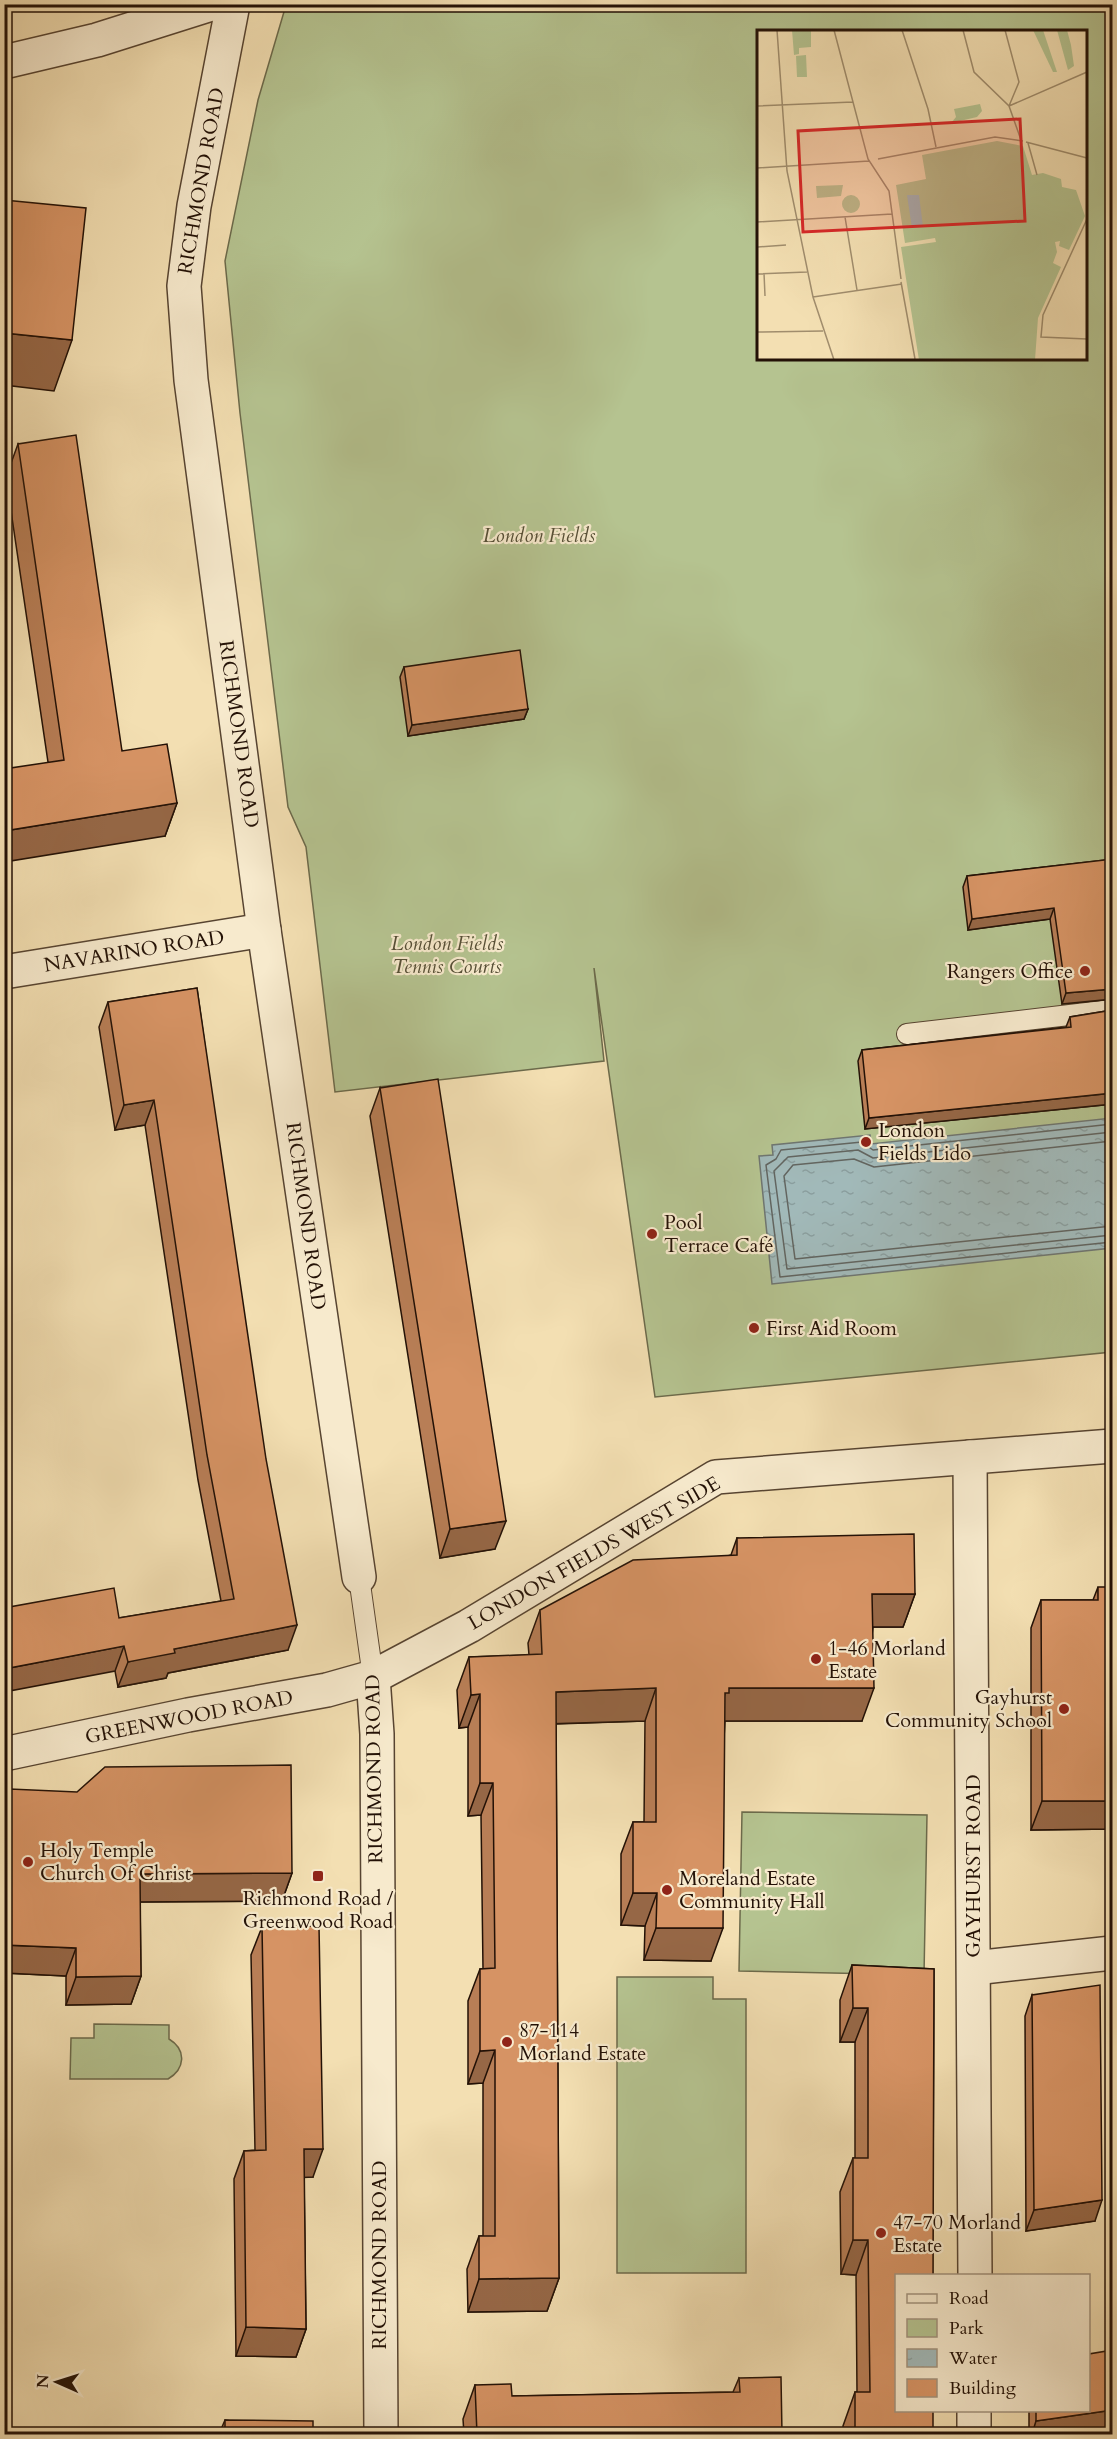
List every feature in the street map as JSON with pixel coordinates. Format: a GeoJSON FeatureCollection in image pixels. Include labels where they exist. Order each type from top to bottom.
{"type":"FeatureCollection","features":[{"type":"Feature","properties":{"kind":"street"},"geometry":{"type":"LineString","coordinates":[[4,62],[97,40],[211,4]]}},
{"type":"Feature","properties":{"kind":"street","name":"RICHMOND ROAD"},"geometry":{"type":"LineString","coordinates":[[233,4],[194,206],[184,286],[191,380],[264,930],[359,1577]]}},
{"type":"Feature","properties":{"kind":"street","name":"NAVARINO ROAD"},"geometry":{"type":"LineString","coordinates":[[4,972],[264,930]]}},
{"type":"Feature","properties":{"kind":"street","name":"LONDON FIELDS WEST SIDE"},"geometry":{"type":"LineString","coordinates":[[373,1677],[469,1626],[716,1477],[1113,1446]]}},
{"type":"Feature","properties":{"kind":"street","name":"GAYHURST ROAD"},"geometry":{"type":"LineString","coordinates":[[970,1457],[975,2274]]}},
{"type":"Feature","properties":{"kind":"street","name":"RICHMOND ROAD"},"geometry":{"type":"LineString","coordinates":[[373,1677],[377,1746],[381,2434]]}},
{"type":"Feature","properties":{"kind":"street","name":"GREENWOOD ROAD"},"geometry":{"type":"LineString","coordinates":[[4,1754],[188,1715],[327,1690],[373,1677]]}},
{"type":"Feature","properties":{"kind":"street"},"geometry":{"type":"LineString","coordinates":[[974,1968],[1113,1953]]}},
{"type":"Feature","properties":{"kind":"street"},"geometry":{"type":"LineString","coordinates":[[974,2412],[974,2434]]}},
{"type":"Feature","properties":{"kind":"lane"},"geometry":{"type":"LineString","coordinates":[[907,1034],[1113,1010]]}},
{"type":"Feature","properties":{"kind":"lane","name":"RICHMOND ROAD"},"geometry":{"type":"LineString","coordinates":[[359,1577],[373,1677]]}},
{"type":"Feature","properties":{"kind":"green space","name":"London Fields"},"geometry":{"type":"Polygon","coordinates":[[[286,5],[1112,5],[1112,1352],[655,1397],[594,968],[604,1061],[335,1092],[306,847],[288,807],[240,413],[225,261],[258,100],[286,5]]]}},
{"type":"Feature","properties":{"kind":"green space"},"geometry":{"type":"Polygon","coordinates":[[[742,1812],[927,1815],[924,1975],[739,1971],[742,1812]]]}},
{"type":"Feature","properties":{"kind":"green space"},"geometry":{"type":"Polygon","coordinates":[[[617,1977],[713,1977],[713,1999],[746,1999],[746,2273],[617,2273],[617,1977]]]}},
{"type":"Feature","properties":{"kind":"green space"},"geometry":{"type":"Polygon","coordinates":[[[94,2024],[169,2025],[169,2039],[179,2048],[181,2065],[168,2079],[70,2079],[71,2038],[94,2038],[94,2024]]]}},
{"type":"Feature","properties":{"kind":"water"},"geometry":{"type":"Polygon","coordinates":[[[1112,1118],[1112,1248],[772,1284],[759,1156],[773,1155],[772,1145],[870,1135],[871,1144],[1112,1118]]]}},
{"type":"Feature","properties":{"kind":"building"},"geometry":{"type":"Polygon","coordinates":[[[4,200],[86,208],[72,340],[4,333],[4,200]]]}},
{"type":"Feature","properties":{"kind":"building"},"geometry":{"type":"Polygon","coordinates":[[[76,435],[122,751],[167,744],[177,803],[4,831],[4,769],[64,760],[18,444],[76,435]]]}},
{"type":"Feature","properties":{"kind":"building"},"geometry":{"type":"Polygon","coordinates":[[[520,650],[528,709],[412,725],[404,667],[520,650]]]}},
{"type":"Feature","properties":{"kind":"building"},"geometry":{"type":"Polygon","coordinates":[[[1113,859],[1113,989],[1066,993],[1054,908],[972,919],[967,876],[1113,859]]]}},
{"type":"Feature","properties":{"kind":"building"},"geometry":{"type":"Polygon","coordinates":[[[197,988],[266,1459],[297,1625],[174,1649],[175,1653],[128,1662],[124,1646],[4,1669],[4,1608],[114,1588],[119,1618],[234,1599],[207,1455],[154,1100],[124,1105],[108,1002],[197,988]]]}},
{"type":"Feature","properties":{"kind":"building"},"geometry":{"type":"Polygon","coordinates":[[[1113,1010],[1113,1093],[869,1118],[862,1050],[1071,1027],[1070,1017],[1113,1010]]]}},
{"type":"Feature","properties":{"kind":"building"},"geometry":{"type":"Polygon","coordinates":[[[438,1079],[506,1521],[450,1529],[380,1088],[438,1079]]]}},
{"type":"Feature","properties":{"kind":"building"},"geometry":{"type":"Polygon","coordinates":[[[914,1534],[915,1594],[872,1594],[874,1688],[729,1688],[729,1693],[725,1693],[723,1928],[656,1928],[657,1893],[633,1893],[633,1822],[656,1822],[656,1688],[556,1692],[559,2278],[479,2279],[479,2236],[495,2236],[495,2050],[480,2051],[480,1969],[495,1968],[493,1783],[480,1783],[480,1694],[471,1695],[469,1657],[542,1654],[540,1610],[633,1560],[737,1555],[737,1538],[914,1534]]]}},
{"type":"Feature","properties":{"kind":"building"},"geometry":{"type":"Polygon","coordinates":[[[1098,1587],[1113,1587],[1113,1801],[1042,1801],[1041,1600],[1098,1600],[1098,1587]]]}},
{"type":"Feature","properties":{"kind":"building"},"geometry":{"type":"Polygon","coordinates":[[[291,1765],[292,1873],[140,1874],[141,1976],[76,1977],[76,1948],[4,1945],[4,1810],[8,1810],[10,1789],[77,1792],[105,1767],[291,1765]]]}},
{"type":"Feature","properties":{"kind":"building"},"geometry":{"type":"Polygon","coordinates":[[[319,1926],[323,2149],[304,2149],[306,2329],[246,2327],[244,2151],[266,2150],[262,1927],[319,1926]]]}},
{"type":"Feature","properties":{"kind":"building","name":"47-70 Morland Estate"},"geometry":{"type":"Polygon","coordinates":[[[852,1965],[934,1969],[933,2274],[895,2274],[895,2412],[933,2412],[933,2433],[855,2434],[855,2392],[870,2392],[868,2240],[853,2240],[853,2158],[868,2158],[868,2008],[853,2008],[852,1965]]]}},
{"type":"Feature","properties":{"kind":"building"},"geometry":{"type":"Polygon","coordinates":[[[1100,1985],[1102,2200],[1034,2210],[1032,1995],[1100,1985]]]}},
{"type":"Feature","properties":{"kind":"building"},"geometry":{"type":"Polygon","coordinates":[[[1113,2350],[1113,2410],[1036,2421],[1036,2412],[1090,2412],[1090,2354],[1113,2350]]]}},
{"type":"Feature","properties":{"kind":"building"},"geometry":{"type":"Polygon","coordinates":[[[781,2377],[782,2434],[477,2434],[475,2385],[511,2384],[512,2396],[740,2392],[739,2378],[781,2377]]]}},
{"type":"Feature","properties":{"kind":"building"},"geometry":{"type":"Polygon","coordinates":[[[225,2420],[313,2421],[313,2434],[225,2434],[225,2420]]]}},
{"type":"Feature","properties":{"kind":"place","name":"Rangers Office"},"geometry":{"type":"Point","coordinates":[1085,971]}},
{"type":"Feature","properties":{"kind":"place","name":"London Fields Lido"},"geometry":{"type":"Point","coordinates":[866,1142]}},
{"type":"Feature","properties":{"kind":"place","name":"Pool Terrace Café"},"geometry":{"type":"Point","coordinates":[652,1234]}},
{"type":"Feature","properties":{"kind":"place","name":"First Aid Room"},"geometry":{"type":"Point","coordinates":[754,1328]}},
{"type":"Feature","properties":{"kind":"place","name":"1-46 Morland Estate"},"geometry":{"type":"Point","coordinates":[816,1659]}},
{"type":"Feature","properties":{"kind":"place","name":"Gayhurst Community School"},"geometry":{"type":"Point","coordinates":[1064,1709]}},
{"type":"Feature","properties":{"kind":"place","name":"Holy Temple Church Of Christ"},"geometry":{"type":"Point","coordinates":[28,1862]}},
{"type":"Feature","properties":{"kind":"place","name":"Richmond Road / Greenwood Road"},"geometry":{"type":"Point","coordinates":[318,1876]}},
{"type":"Feature","properties":{"kind":"place","name":"Moreland Estate Community Hall"},"geometry":{"type":"Point","coordinates":[667,1890]}},
{"type":"Feature","properties":{"kind":"place","name":"87-114 Morland Estate"},"geometry":{"type":"Point","coordinates":[507,2042]}},
{"type":"Feature","properties":{"kind":"place","name":"47-70 Morland Estate"},"geometry":{"type":"Point","coordinates":[881,2233]}},
{"type":"Feature","properties":{"kind":"park label","name":"London Fields Tennis Courts"},"geometry":{"type":"Point","coordinates":[447,954]}}]}
